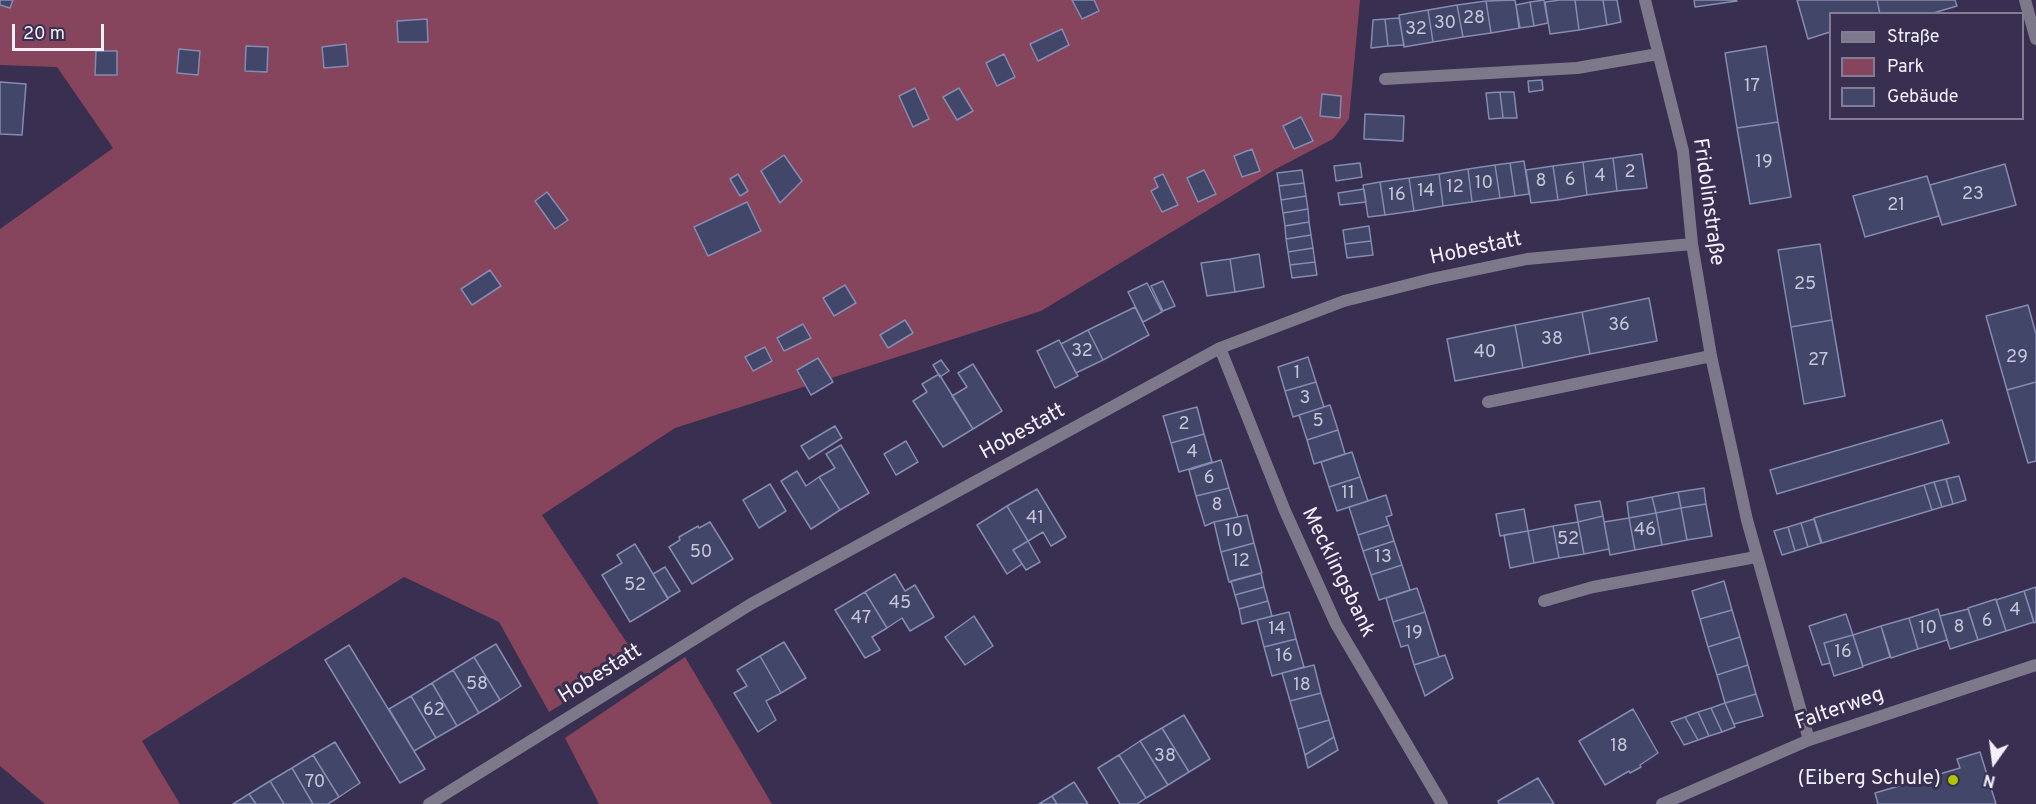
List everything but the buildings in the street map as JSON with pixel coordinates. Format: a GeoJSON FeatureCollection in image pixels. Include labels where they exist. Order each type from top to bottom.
{"type":"FeatureCollection","features":[{"type":"Feature","properties":{"kind":"street","name":"Fridolinstraße"},"geometry":{"type":"LineString","coordinates":[[1645,0],[1683,151],[1692,244],[1711,356],[1756,557],[1809,740]]}},
{"type":"Feature","properties":{"kind":"street"},"geometry":{"type":"LineString","coordinates":[[2025,0],[2036,39]]}},
{"type":"Feature","properties":{"kind":"street"},"geometry":{"type":"LineString","coordinates":[[1385,79],[1577,68],[1658,54]]}},
{"type":"Feature","properties":{"kind":"street","name":"Hobestatt"},"geometry":{"type":"LineString","coordinates":[[429,804],[751,604],[1220,348],[1344,301],[1431,279],[1527,259],[1692,244]]}},
{"type":"Feature","properties":{"kind":"street","name":"Mecklingsbank"},"geometry":{"type":"LineString","coordinates":[[1220,348],[1285,511],[1336,624],[1442,804]]}},
{"type":"Feature","properties":{"kind":"street"},"geometry":{"type":"LineString","coordinates":[[1488,402],[1711,356]]}},
{"type":"Feature","properties":{"kind":"street"},"geometry":{"type":"LineString","coordinates":[[1544,601],[1593,587],[1756,557]]}},
{"type":"Feature","properties":{"kind":"street","name":"Falterweg"},"geometry":{"type":"LineString","coordinates":[[1662,804],[1809,740],[2036,665]]}},
{"type":"Feature","properties":{"kind":"green space"},"geometry":{"type":"Polygon","coordinates":[[[0,0],[1360,0],[1349,119],[1333,139],[1276,169],[1041,311],[675,428],[542,515],[637,658],[549,712],[499,622],[404,577],[142,741],[180,804],[45,804],[0,766],[0,229],[113,148],[57,67],[0,65],[0,0]]]}},
{"type":"Feature","properties":{"kind":"green space"},"geometry":{"type":"Polygon","coordinates":[[[685,657],[772,804],[599,804],[565,738],[685,657]]]}},
{"type":"Feature","properties":{"kind":"place","name":"(Eiberg Schule)"},"geometry":{"type":"Point","coordinates":[1953,780]}}]}
